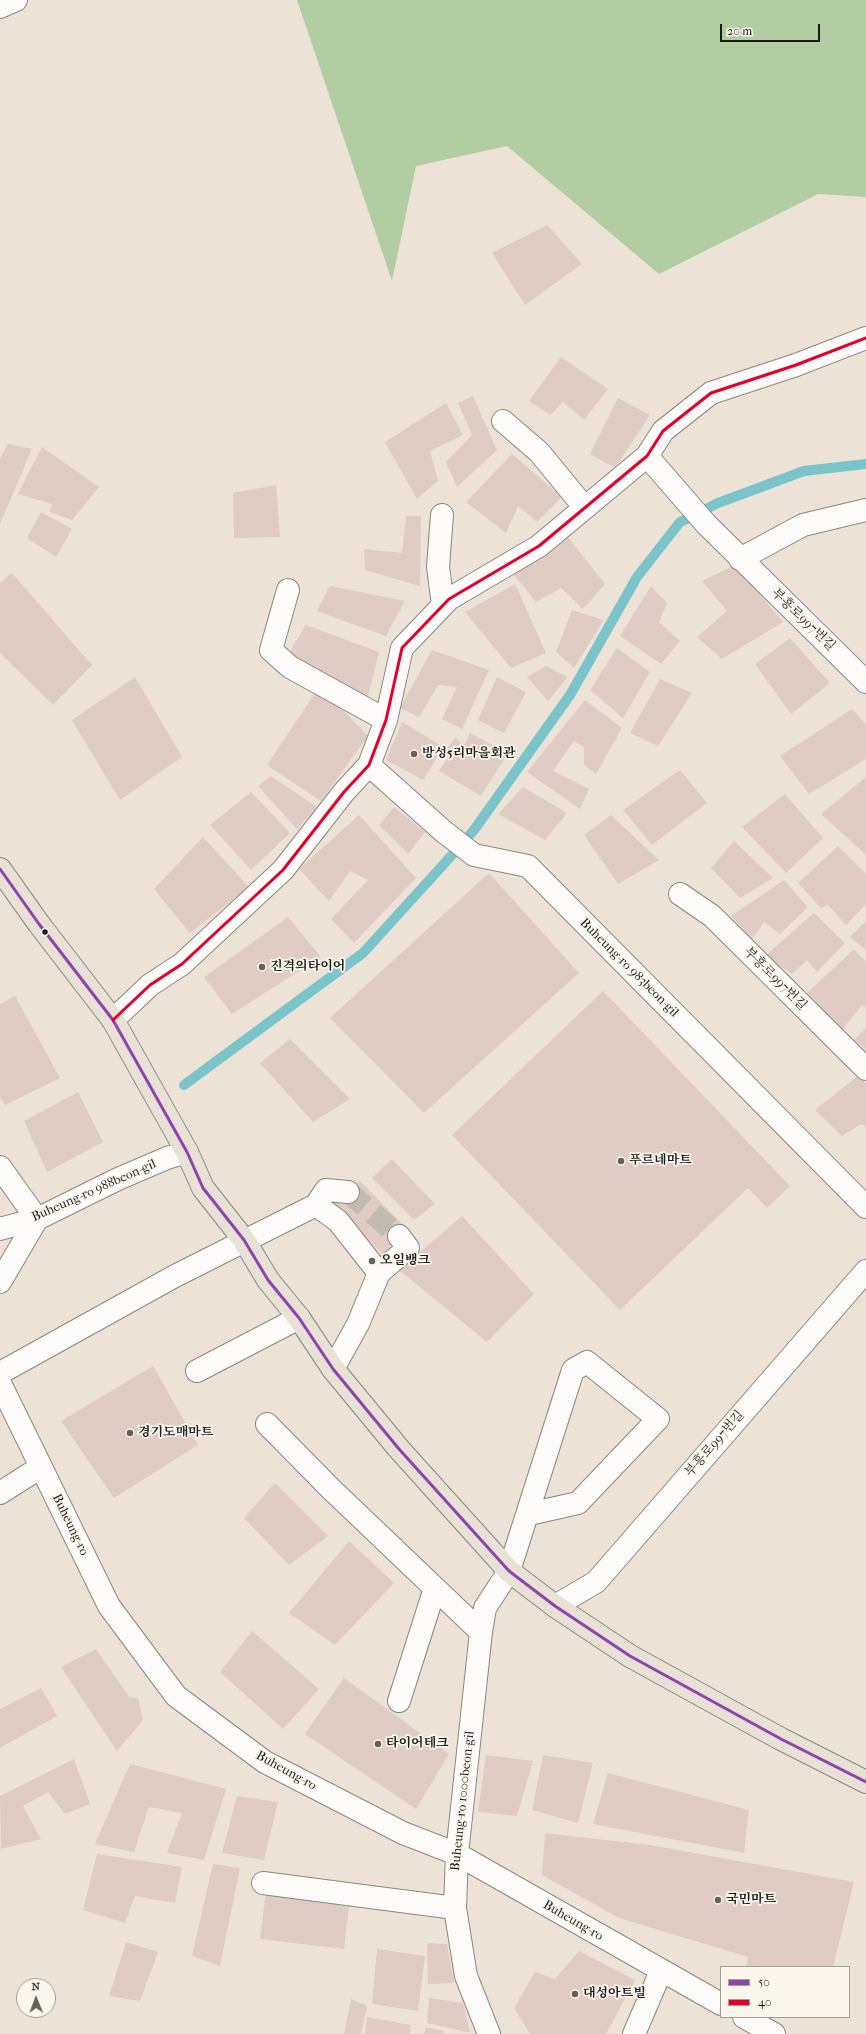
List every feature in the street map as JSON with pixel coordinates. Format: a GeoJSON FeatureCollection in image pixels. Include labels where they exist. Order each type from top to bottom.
{"type":"FeatureCollection","features":[{"type":"Feature","properties":{"kind":"main road"},"geometry":{"type":"LineString","coordinates":[[0,869],[39,924],[113,1020],[187,1152],[203,1188],[244,1240],[268,1280],[299,1318],[333,1370],[399,1449],[510,1571],[555,1606],[630,1656],[781,1739],[866,1782]]}},
{"type":"Feature","properties":{"kind":"street"},"geometry":{"type":"LineString","coordinates":[[0,6],[16,0]]}},
{"type":"Feature","properties":{"kind":"street"},"geometry":{"type":"LineString","coordinates":[[113,1020],[150,985],[182,964],[283,870],[344,792],[369,765],[386,720],[402,648],[449,599],[539,546],[647,456],[663,431],[711,393],[796,365],[866,338]]}},
{"type":"Feature","properties":{"kind":"street"},"geometry":{"type":"LineString","coordinates":[[503,421],[539,452],[585,508]]}},
{"type":"Feature","properties":{"kind":"street","name":"부흥로997번길"},"geometry":{"type":"LineString","coordinates":[[647,456],[680,497],[706,524],[866,682]]}},
{"type":"Feature","properties":{"kind":"street"},"geometry":{"type":"LineString","coordinates":[[740,559],[803,525],[866,510]]}},
{"type":"Feature","properties":{"kind":"street"},"geometry":{"type":"LineString","coordinates":[[442,515],[438,567],[443,605]]}},
{"type":"Feature","properties":{"kind":"street"},"geometry":{"type":"LineString","coordinates":[[288,590],[271,650],[290,667],[386,720]]}},
{"type":"Feature","properties":{"kind":"street","name":"Buheung-ro 983beon-gil"},"geometry":{"type":"LineString","coordinates":[[369,765],[443,831],[474,855],[528,866],[866,1207]]}},
{"type":"Feature","properties":{"kind":"street","name":"부흥로997번길"},"geometry":{"type":"LineString","coordinates":[[680,894],[712,916],[866,1070]]}},
{"type":"Feature","properties":{"kind":"street","name":"Buheung-ro 988beon-gil"},"geometry":{"type":"LineString","coordinates":[[0,1229],[36,1219],[167,1158],[187,1152]]}},
{"type":"Feature","properties":{"kind":"street"},"geometry":{"type":"LineString","coordinates":[[0,1166],[36,1219],[0,1282]]}},
{"type":"Feature","properties":{"kind":"street"},"geometry":{"type":"LineString","coordinates":[[0,1373],[244,1240],[316,1206],[326,1190],[348,1192]]}},
{"type":"Feature","properties":{"kind":"street"},"geometry":{"type":"LineString","coordinates":[[316,1206],[338,1221],[379,1273]]}},
{"type":"Feature","properties":{"kind":"street"},"geometry":{"type":"LineString","coordinates":[[333,1370],[358,1324],[379,1273],[408,1248],[399,1236]]}},
{"type":"Feature","properties":{"kind":"street","name":"부흥로997번길"},"geometry":{"type":"LineString","coordinates":[[555,1606],[596,1582],[866,1270]]}},
{"type":"Feature","properties":{"kind":"street"},"geometry":{"type":"LineString","coordinates":[[197,1371],[299,1318]]}},
{"type":"Feature","properties":{"kind":"street","name":"Buheung-ro 1000beon-gil"},"geometry":{"type":"LineString","coordinates":[[489,2034],[466,1976],[455,1908],[457,1854],[481,1632],[485,1608],[510,1571],[573,1370],[587,1362],[658,1419],[578,1503],[529,1514]]}},
{"type":"Feature","properties":{"kind":"street","name":"Buheung-ro"},"geometry":{"type":"LineString","coordinates":[[0,1383],[109,1606],[176,1696],[265,1762],[403,1833],[457,1854],[720,2003]]}},
{"type":"Feature","properties":{"kind":"street"},"geometry":{"type":"LineString","coordinates":[[267,1424],[330,1488],[481,1632]]}},
{"type":"Feature","properties":{"kind":"street"},"geometry":{"type":"LineString","coordinates":[[0,1494],[41,1467]]}},
{"type":"Feature","properties":{"kind":"street"},"geometry":{"type":"LineString","coordinates":[[399,1701],[435,1588]]}},
{"type":"Feature","properties":{"kind":"street"},"geometry":{"type":"LineString","coordinates":[[263,1883],[455,1908]]}},
{"type":"Feature","properties":{"kind":"street"},"geometry":{"type":"LineString","coordinates":[[634,2034],[661,1971]]}},
{"type":"Feature","properties":{"kind":"street"},"geometry":{"type":"LineString","coordinates":[[746,2018],[774,2034]]}},
{"type":"Feature","properties":{"kind":"green space"},"geometry":{"type":"Polygon","coordinates":[[[297,0],[866,0],[866,197],[818,194],[659,274],[507,146],[416,166],[392,281],[297,0]]]}},
{"type":"Feature","properties":{"kind":"building"},"geometry":{"type":"Polygon","coordinates":[[[547,225],[582,264],[525,305],[492,253],[547,225]]]}},
{"type":"Feature","properties":{"kind":"building"},"geometry":{"type":"Polygon","coordinates":[[[561,357],[608,389],[584,420],[563,402],[550,415],[529,401],[561,357]]]}},
{"type":"Feature","properties":{"kind":"building"},"geometry":{"type":"Polygon","coordinates":[[[473,396],[497,450],[457,487],[446,462],[472,435],[458,403],[473,396]]]}},
{"type":"Feature","properties":{"kind":"building"},"geometry":{"type":"Polygon","coordinates":[[[618,398],[650,415],[615,468],[590,454],[618,398]]]}},
{"type":"Feature","properties":{"kind":"building"},"geometry":{"type":"Polygon","coordinates":[[[446,403],[463,435],[430,451],[438,481],[417,499],[385,442],[446,403]]]}},
{"type":"Feature","properties":{"kind":"building"},"geometry":{"type":"Polygon","coordinates":[[[8,444],[32,449],[0,524],[0,459],[8,444]]]}},
{"type":"Feature","properties":{"kind":"building"},"geometry":{"type":"Polygon","coordinates":[[[42,447],[99,487],[72,520],[50,512],[52,504],[18,494],[42,447]]]}},
{"type":"Feature","properties":{"kind":"building"},"geometry":{"type":"Polygon","coordinates":[[[512,454],[562,497],[537,522],[518,506],[506,533],[466,502],[512,454]]]}},
{"type":"Feature","properties":{"kind":"building"},"geometry":{"type":"Polygon","coordinates":[[[276,485],[280,537],[234,538],[233,493],[276,485]]]}},
{"type":"Feature","properties":{"kind":"building"},"geometry":{"type":"Polygon","coordinates":[[[41,512],[72,529],[56,557],[27,538],[41,512]]]}},
{"type":"Feature","properties":{"kind":"building"},"geometry":{"type":"Polygon","coordinates":[[[406,516],[421,516],[420,586],[365,570],[364,549],[402,553],[406,516]]]}},
{"type":"Feature","properties":{"kind":"building"},"geometry":{"type":"Polygon","coordinates":[[[567,536],[605,584],[583,609],[561,588],[536,602],[514,575],[567,536]]]}},
{"type":"Feature","properties":{"kind":"building"},"geometry":{"type":"Polygon","coordinates":[[[735,565],[783,622],[722,659],[697,637],[727,611],[702,581],[735,565]]]}},
{"type":"Feature","properties":{"kind":"building"},"geometry":{"type":"Polygon","coordinates":[[[12,573],[92,665],[53,705],[0,653],[0,583],[12,573]]]}},
{"type":"Feature","properties":{"kind":"building"},"geometry":{"type":"Polygon","coordinates":[[[515,584],[546,653],[511,668],[465,612],[515,584]]]}},
{"type":"Feature","properties":{"kind":"building"},"geometry":{"type":"Polygon","coordinates":[[[330,586],[405,601],[386,636],[317,611],[330,586]]]}},
{"type":"Feature","properties":{"kind":"building"},"geometry":{"type":"Polygon","coordinates":[[[651,586],[667,603],[659,622],[680,641],[661,664],[620,636],[651,586]]]}},
{"type":"Feature","properties":{"kind":"building"},"geometry":{"type":"Polygon","coordinates":[[[572,610],[604,620],[574,668],[556,652],[572,610]]]}},
{"type":"Feature","properties":{"kind":"building"},"geometry":{"type":"Polygon","coordinates":[[[306,625],[379,652],[367,700],[286,658],[306,625]]]}},
{"type":"Feature","properties":{"kind":"building"},"geometry":{"type":"Polygon","coordinates":[[[790,638],[830,683],[791,714],[755,664],[790,638]]]}},
{"type":"Feature","properties":{"kind":"building"},"geometry":{"type":"Polygon","coordinates":[[[617,648],[650,672],[623,718],[590,690],[617,648]]]}},
{"type":"Feature","properties":{"kind":"building"},"geometry":{"type":"Polygon","coordinates":[[[432,650],[489,670],[462,729],[442,719],[457,687],[438,685],[419,717],[400,708],[432,650]]]}},
{"type":"Feature","properties":{"kind":"building"},"geometry":{"type":"Polygon","coordinates":[[[546,666],[568,677],[548,701],[527,677],[546,666]]]}},
{"type":"Feature","properties":{"kind":"building"},"geometry":{"type":"Polygon","coordinates":[[[135,677],[182,757],[120,800],[72,720],[135,677]]]}},
{"type":"Feature","properties":{"kind":"building"},"geometry":{"type":"Polygon","coordinates":[[[497,677],[526,692],[504,733],[478,720],[497,677]]]}},
{"type":"Feature","properties":{"kind":"building"},"geometry":{"type":"Polygon","coordinates":[[[660,679],[692,693],[658,746],[630,733],[660,679]]]}},
{"type":"Feature","properties":{"kind":"building"},"geometry":{"type":"Polygon","coordinates":[[[320,686],[368,736],[321,801],[267,765],[320,686]]]}},
{"type":"Feature","properties":{"kind":"building"},"geometry":{"type":"Polygon","coordinates":[[[585,700],[622,728],[596,774],[584,765],[584,747],[574,741],[553,771],[589,789],[580,809],[527,772],[585,700]]]}},
{"type":"Feature","properties":{"kind":"building"},"geometry":{"type":"Polygon","coordinates":[[[852,709],[866,724],[866,759],[809,794],[780,756],[852,709]]]}},
{"type":"Feature","properties":{"kind":"building","name":"방성5리마을회관"},"geometry":{"type":"Polygon","coordinates":[[[402,722],[444,747],[423,780],[386,760],[402,722]]]}},
{"type":"Feature","properties":{"kind":"building"},"geometry":{"type":"Polygon","coordinates":[[[470,733],[508,753],[481,796],[439,771],[448,757],[443,755],[455,737],[464,746],[470,733]]]}},
{"type":"Feature","properties":{"kind":"building"},"geometry":{"type":"Polygon","coordinates":[[[680,770],[707,803],[652,845],[623,810],[680,770]]]}},
{"type":"Feature","properties":{"kind":"building"},"geometry":{"type":"Polygon","coordinates":[[[271,776],[317,807],[297,829],[258,786],[271,776]]]}},
{"type":"Feature","properties":{"kind":"building"},"geometry":{"type":"Polygon","coordinates":[[[866,777],[866,855],[821,814],[866,777]]]}},
{"type":"Feature","properties":{"kind":"building"},"geometry":{"type":"Polygon","coordinates":[[[523,787],[567,813],[545,840],[498,814],[523,787]]]}},
{"type":"Feature","properties":{"kind":"building"},"geometry":{"type":"Polygon","coordinates":[[[251,792],[290,833],[251,870],[210,825],[251,792]]]}},
{"type":"Feature","properties":{"kind":"building"},"geometry":{"type":"Polygon","coordinates":[[[785,794],[823,838],[786,873],[742,827],[785,794]]]}},
{"type":"Feature","properties":{"kind":"building"},"geometry":{"type":"Polygon","coordinates":[[[394,807],[425,832],[408,854],[379,825],[394,807]]]}},
{"type":"Feature","properties":{"kind":"building"},"geometry":{"type":"Polygon","coordinates":[[[359,815],[416,878],[354,943],[331,919],[368,880],[350,871],[329,901],[299,869],[359,815]]]}},
{"type":"Feature","properties":{"kind":"building"},"geometry":{"type":"Polygon","coordinates":[[[611,815],[659,860],[618,884],[584,835],[611,815]]]}},
{"type":"Feature","properties":{"kind":"building"},"geometry":{"type":"Polygon","coordinates":[[[203,837],[249,887],[190,933],[154,889],[203,837]]]}},
{"type":"Feature","properties":{"kind":"building"},"geometry":{"type":"Polygon","coordinates":[[[734,841],[773,878],[740,898],[711,868],[734,841]]]}},
{"type":"Feature","properties":{"kind":"building"},"geometry":{"type":"Polygon","coordinates":[[[838,846],[866,874],[866,904],[846,925],[828,905],[821,908],[798,883],[838,846]]]}},
{"type":"Feature","properties":{"kind":"building"},"geometry":{"type":"Polygon","coordinates":[[[489,873],[579,973],[424,1113],[330,1018],[489,873]]]}},
{"type":"Feature","properties":{"kind":"building"},"geometry":{"type":"Polygon","coordinates":[[[784,880],[808,907],[780,934],[764,922],[752,939],[731,916],[784,880]]]}},
{"type":"Feature","properties":{"kind":"building"},"geometry":{"type":"Polygon","coordinates":[[[814,913],[845,943],[817,972],[807,960],[792,974],[765,956],[814,913]]]}},
{"type":"Feature","properties":{"kind":"building","name":"진격의타이어"},"geometry":{"type":"Polygon","coordinates":[[[288,917],[321,957],[232,1014],[204,977],[288,917]]]}},
{"type":"Feature","properties":{"kind":"building"},"geometry":{"type":"Polygon","coordinates":[[[866,921],[866,950],[850,937],[866,921]]]}},
{"type":"Feature","properties":{"kind":"building"},"geometry":{"type":"Polygon","coordinates":[[[854,949],[866,962],[866,1008],[862,1005],[841,1031],[806,994],[854,949]]]}},
{"type":"Feature","properties":{"kind":"building","name":"푸르네마트"},"geometry":{"type":"Polygon","coordinates":[[[603,991],[790,1186],[767,1208],[748,1188],[620,1310],[452,1135],[603,991]]]}},
{"type":"Feature","properties":{"kind":"building"},"geometry":{"type":"Polygon","coordinates":[[[15,996],[60,1078],[5,1105],[0,1098],[0,1004],[15,996]]]}},
{"type":"Feature","properties":{"kind":"building"},"geometry":{"type":"Polygon","coordinates":[[[866,1028],[866,1050],[854,1040],[866,1028]]]}},
{"type":"Feature","properties":{"kind":"building"},"geometry":{"type":"Polygon","coordinates":[[[290,1039],[350,1099],[313,1122],[260,1063],[290,1039]]]}},
{"type":"Feature","properties":{"kind":"building"},"geometry":{"type":"Polygon","coordinates":[[[858,1076],[866,1083],[866,1127],[861,1124],[842,1136],[815,1110],[858,1076]]]}},
{"type":"Feature","properties":{"kind":"building"},"geometry":{"type":"Polygon","coordinates":[[[78,1092],[103,1142],[47,1172],[24,1121],[78,1092]]]}},
{"type":"Feature","properties":{"kind":"building"},"geometry":{"type":"Polygon","coordinates":[[[392,1159],[435,1204],[414,1220],[372,1178],[392,1159]]]}},
{"type":"Feature","properties":{"kind":"building"},"geometry":{"type":"Polygon","coordinates":[[[360,1181],[406,1228],[383,1255],[334,1203],[360,1181]]]}},
{"type":"Feature","properties":{"kind":"building"},"geometry":{"type":"Polygon","coordinates":[[[462,1216],[534,1294],[487,1342],[399,1270],[462,1216]]]}},
{"type":"Feature","properties":{"kind":"building","name":"경기도매마트"},"geometry":{"type":"Polygon","coordinates":[[[153,1366],[198,1445],[114,1498],[61,1421],[153,1366]]]}},
{"type":"Feature","properties":{"kind":"building"},"geometry":{"type":"Polygon","coordinates":[[[275,1483],[328,1536],[289,1565],[244,1518],[275,1483]]]}},
{"type":"Feature","properties":{"kind":"building"},"geometry":{"type":"Polygon","coordinates":[[[349,1541],[394,1583],[335,1645],[289,1613],[349,1541]]]}},
{"type":"Feature","properties":{"kind":"building"},"geometry":{"type":"Polygon","coordinates":[[[252,1631],[319,1689],[283,1729],[220,1672],[252,1631]]]}},
{"type":"Feature","properties":{"kind":"building"},"geometry":{"type":"Polygon","coordinates":[[[96,1649],[129,1697],[138,1698],[143,1720],[117,1751],[61,1667],[96,1649]]]}},
{"type":"Feature","properties":{"kind":"building","name":"타이어테크"},"geometry":{"type":"Polygon","coordinates":[[[344,1678],[449,1754],[416,1809],[305,1734],[344,1678]]]}},
{"type":"Feature","properties":{"kind":"building"},"geometry":{"type":"Polygon","coordinates":[[[41,1688],[57,1716],[0,1748],[0,1709],[41,1688]]]}},
{"type":"Feature","properties":{"kind":"building"},"geometry":{"type":"Polygon","coordinates":[[[486,1755],[533,1761],[517,1816],[478,1812],[486,1755]]]}},
{"type":"Feature","properties":{"kind":"building"},"geometry":{"type":"Polygon","coordinates":[[[543,1755],[593,1763],[578,1823],[532,1810],[543,1755]]]}},
{"type":"Feature","properties":{"kind":"building"},"geometry":{"type":"Polygon","coordinates":[[[74,1759],[90,1804],[65,1814],[48,1792],[23,1806],[41,1839],[1,1849],[0,1796],[74,1759]]]}},
{"type":"Feature","properties":{"kind":"building"},"geometry":{"type":"Polygon","coordinates":[[[130,1764],[226,1789],[204,1860],[167,1853],[182,1813],[149,1807],[134,1852],[95,1844],[130,1764]]]}},
{"type":"Feature","properties":{"kind":"building"},"geometry":{"type":"Polygon","coordinates":[[[608,1773],[749,1810],[744,1853],[593,1824],[608,1773]]]}},
{"type":"Feature","properties":{"kind":"building"},"geometry":{"type":"Polygon","coordinates":[[[237,1796],[278,1802],[264,1860],[222,1853],[237,1796]]]}},
{"type":"Feature","properties":{"kind":"building","name":"국민마트"},"geometry":{"type":"Polygon","coordinates":[[[545,1833],[650,1845],[854,1882],[833,1966],[746,1966],[748,1957],[619,1918],[542,1875],[545,1833]]]}},
{"type":"Feature","properties":{"kind":"building"},"geometry":{"type":"Polygon","coordinates":[[[97,1854],[182,1867],[175,1903],[135,1896],[125,1923],[83,1910],[97,1854]]]}},
{"type":"Feature","properties":{"kind":"building"},"geometry":{"type":"Polygon","coordinates":[[[213,1864],[240,1868],[220,1966],[192,1956],[213,1864]]]}},
{"type":"Feature","properties":{"kind":"building"},"geometry":{"type":"Polygon","coordinates":[[[266,1892],[349,1907],[344,1949],[260,1939],[266,1892]]]}},
{"type":"Feature","properties":{"kind":"building"},"geometry":{"type":"Polygon","coordinates":[[[126,1942],[158,1952],[140,2001],[109,1996],[126,1942]]]}},
{"type":"Feature","properties":{"kind":"building"},"geometry":{"type":"Polygon","coordinates":[[[427,1943],[447,1944],[454,1983],[428,1984],[427,1943]]]}},
{"type":"Feature","properties":{"kind":"building"},"geometry":{"type":"Polygon","coordinates":[[[377,1949],[425,1956],[418,2011],[372,2004],[377,1949]]]}},
{"type":"Feature","properties":{"kind":"building","name":"대성아트빌"},"geometry":{"type":"Polygon","coordinates":[[[579,1951],[635,1980],[606,2034],[530,2034],[514,2008],[535,1972],[555,1979],[579,1951]]]}},
{"type":"Feature","properties":{"kind":"building"},"geometry":{"type":"Polygon","coordinates":[[[429,1998],[463,2003],[470,2033],[427,2023],[429,1998]]]}},
{"type":"Feature","properties":{"kind":"building"},"geometry":{"type":"Polygon","coordinates":[[[351,1999],[367,2006],[361,2034],[344,2034],[351,1999]]]}},
{"type":"Feature","properties":{"kind":"building"},"geometry":{"type":"Polygon","coordinates":[[[367,2017],[411,2025],[410,2034],[365,2034],[367,2017]]]}},
{"type":"Feature","properties":{"kind":"building"},"geometry":{"type":"Polygon","coordinates":[[[426,2027],[444,2031],[443,2034],[424,2034],[426,2027]]]}},
{"type":"Feature","properties":{"kind":"waterway"},"geometry":{"type":"LineString","coordinates":[[184,1085],[363,953],[474,830],[570,695],[637,577],[680,522],[718,503],[804,471],[866,464]]}},
{"type":"Feature","properties":{"kind":"tunnel"},"geometry":{"type":"LineString","coordinates":[[348,1192],[399,1236]]}},
{"type":"Feature","properties":{"kind":"transit line","name":"40"},"geometry":{"type":"LineString","coordinates":[[113,1020],[150,985],[182,964],[283,870],[344,792],[369,765],[386,720],[402,648],[449,599],[539,546],[647,456],[663,431],[711,393],[796,365],[866,338]]}},
{"type":"Feature","properties":{"kind":"transit line","name":"50"},"geometry":{"type":"LineString","coordinates":[[0,869],[39,924],[113,1020],[187,1152],[203,1188],[244,1240],[268,1280],[299,1318],[333,1369],[399,1449],[509,1571],[555,1606],[630,1656],[781,1739],[866,1782]]}},
{"type":"Feature","properties":{"kind":"place","name":"방성5리마을회관"},"geometry":{"type":"Point","coordinates":[414,754]}},
{"type":"Feature","properties":{"kind":"place","name":"진격의타이어"},"geometry":{"type":"Point","coordinates":[262,967]}},
{"type":"Feature","properties":{"kind":"place","name":"푸르네마트"},"geometry":{"type":"Point","coordinates":[621,1161]}},
{"type":"Feature","properties":{"kind":"place","name":"오일뱅크"},"geometry":{"type":"Point","coordinates":[372,1261]}},
{"type":"Feature","properties":{"kind":"place","name":"경기도매마트"},"geometry":{"type":"Point","coordinates":[130,1433]}},
{"type":"Feature","properties":{"kind":"place","name":"타이어테크"},"geometry":{"type":"Point","coordinates":[378,1744]}},
{"type":"Feature","properties":{"kind":"place","name":"국민마트"},"geometry":{"type":"Point","coordinates":[718,1900]}},
{"type":"Feature","properties":{"kind":"place","name":"대성아트빌"},"geometry":{"type":"Point","coordinates":[575,1994]}}]}
